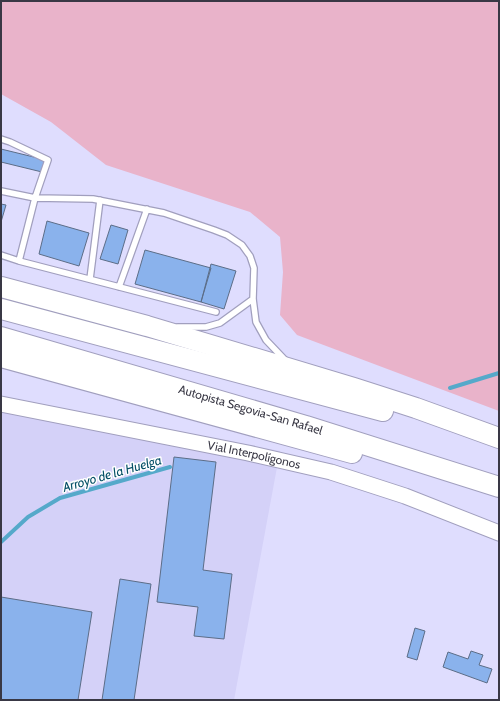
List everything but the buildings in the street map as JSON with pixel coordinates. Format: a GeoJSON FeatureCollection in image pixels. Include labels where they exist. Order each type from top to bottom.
{"type":"FeatureCollection","features":[{"type":"Feature","properties":{"kind":"highway"},"geometry":{"type":"LineString","coordinates":[[1,283],[71,305]]}},
{"type":"Feature","properties":{"kind":"highway"},"geometry":{"type":"LineString","coordinates":[[1,287],[147,326],[307,374],[416,408],[499,438]]}},
{"type":"Feature","properties":{"kind":"highway"},"geometry":{"type":"LineString","coordinates":[[1,309],[345,400],[499,443]]}},
{"type":"Feature","properties":{"kind":"highway","name":"Autopista Segovia-San Rafael"},"geometry":{"type":"LineString","coordinates":[[1,337],[306,426],[499,488]]}},
{"type":"Feature","properties":{"kind":"highway"},"geometry":{"type":"LineString","coordinates":[[1,357],[323,446],[499,488]]}},
{"type":"Feature","properties":{"kind":"main road","name":"Vial Interpolígonos"},"geometry":{"type":"LineString","coordinates":[[1,404],[248,453],[331,472],[405,496],[499,533]]}},
{"type":"Feature","properties":{"kind":"lane"},"geometry":{"type":"LineString","coordinates":[[1,139],[48,160],[35,198],[19,261]]}},
{"type":"Feature","properties":{"kind":"lane"},"geometry":{"type":"LineString","coordinates":[[1,191],[35,198],[92,199],[147,209],[164,213],[227,235],[242,245],[250,256],[254,268],[253,299],[256,322],[266,340],[282,358],[307,374]]}},
{"type":"Feature","properties":{"kind":"lane"},"geometry":{"type":"LineString","coordinates":[[90,279],[100,200]]}},
{"type":"Feature","properties":{"kind":"lane"},"geometry":{"type":"LineString","coordinates":[[119,287],[147,209]]}},
{"type":"Feature","properties":{"kind":"lane"},"geometry":{"type":"LineString","coordinates":[[1,256],[216,312]]}},
{"type":"Feature","properties":{"kind":"lane"},"geometry":{"type":"LineString","coordinates":[[147,326],[206,327],[220,323],[253,299]]}},
{"type":"Feature","properties":{"kind":"shaded area"},"geometry":{"type":"Polygon","coordinates":[[[1,1],[499,1],[499,411],[297,335],[280,315],[283,272],[280,237],[250,212],[106,165],[51,122],[1,94],[1,1]]]}},
{"type":"Feature","properties":{"kind":"shaded area"},"geometry":{"type":"Polygon","coordinates":[[[1,398],[280,451],[234,700],[1,700],[1,398]]]}},
{"type":"Feature","properties":{"kind":"waterway","name":"Arroyo de la Huelga"},"geometry":{"type":"LineString","coordinates":[[450,388],[499,373]]}},
{"type":"Feature","properties":{"kind":"waterway","name":"Arroyo de la Huelga"},"geometry":{"type":"LineString","coordinates":[[1,542],[28,517],[60,498],[170,467]]}}]}
